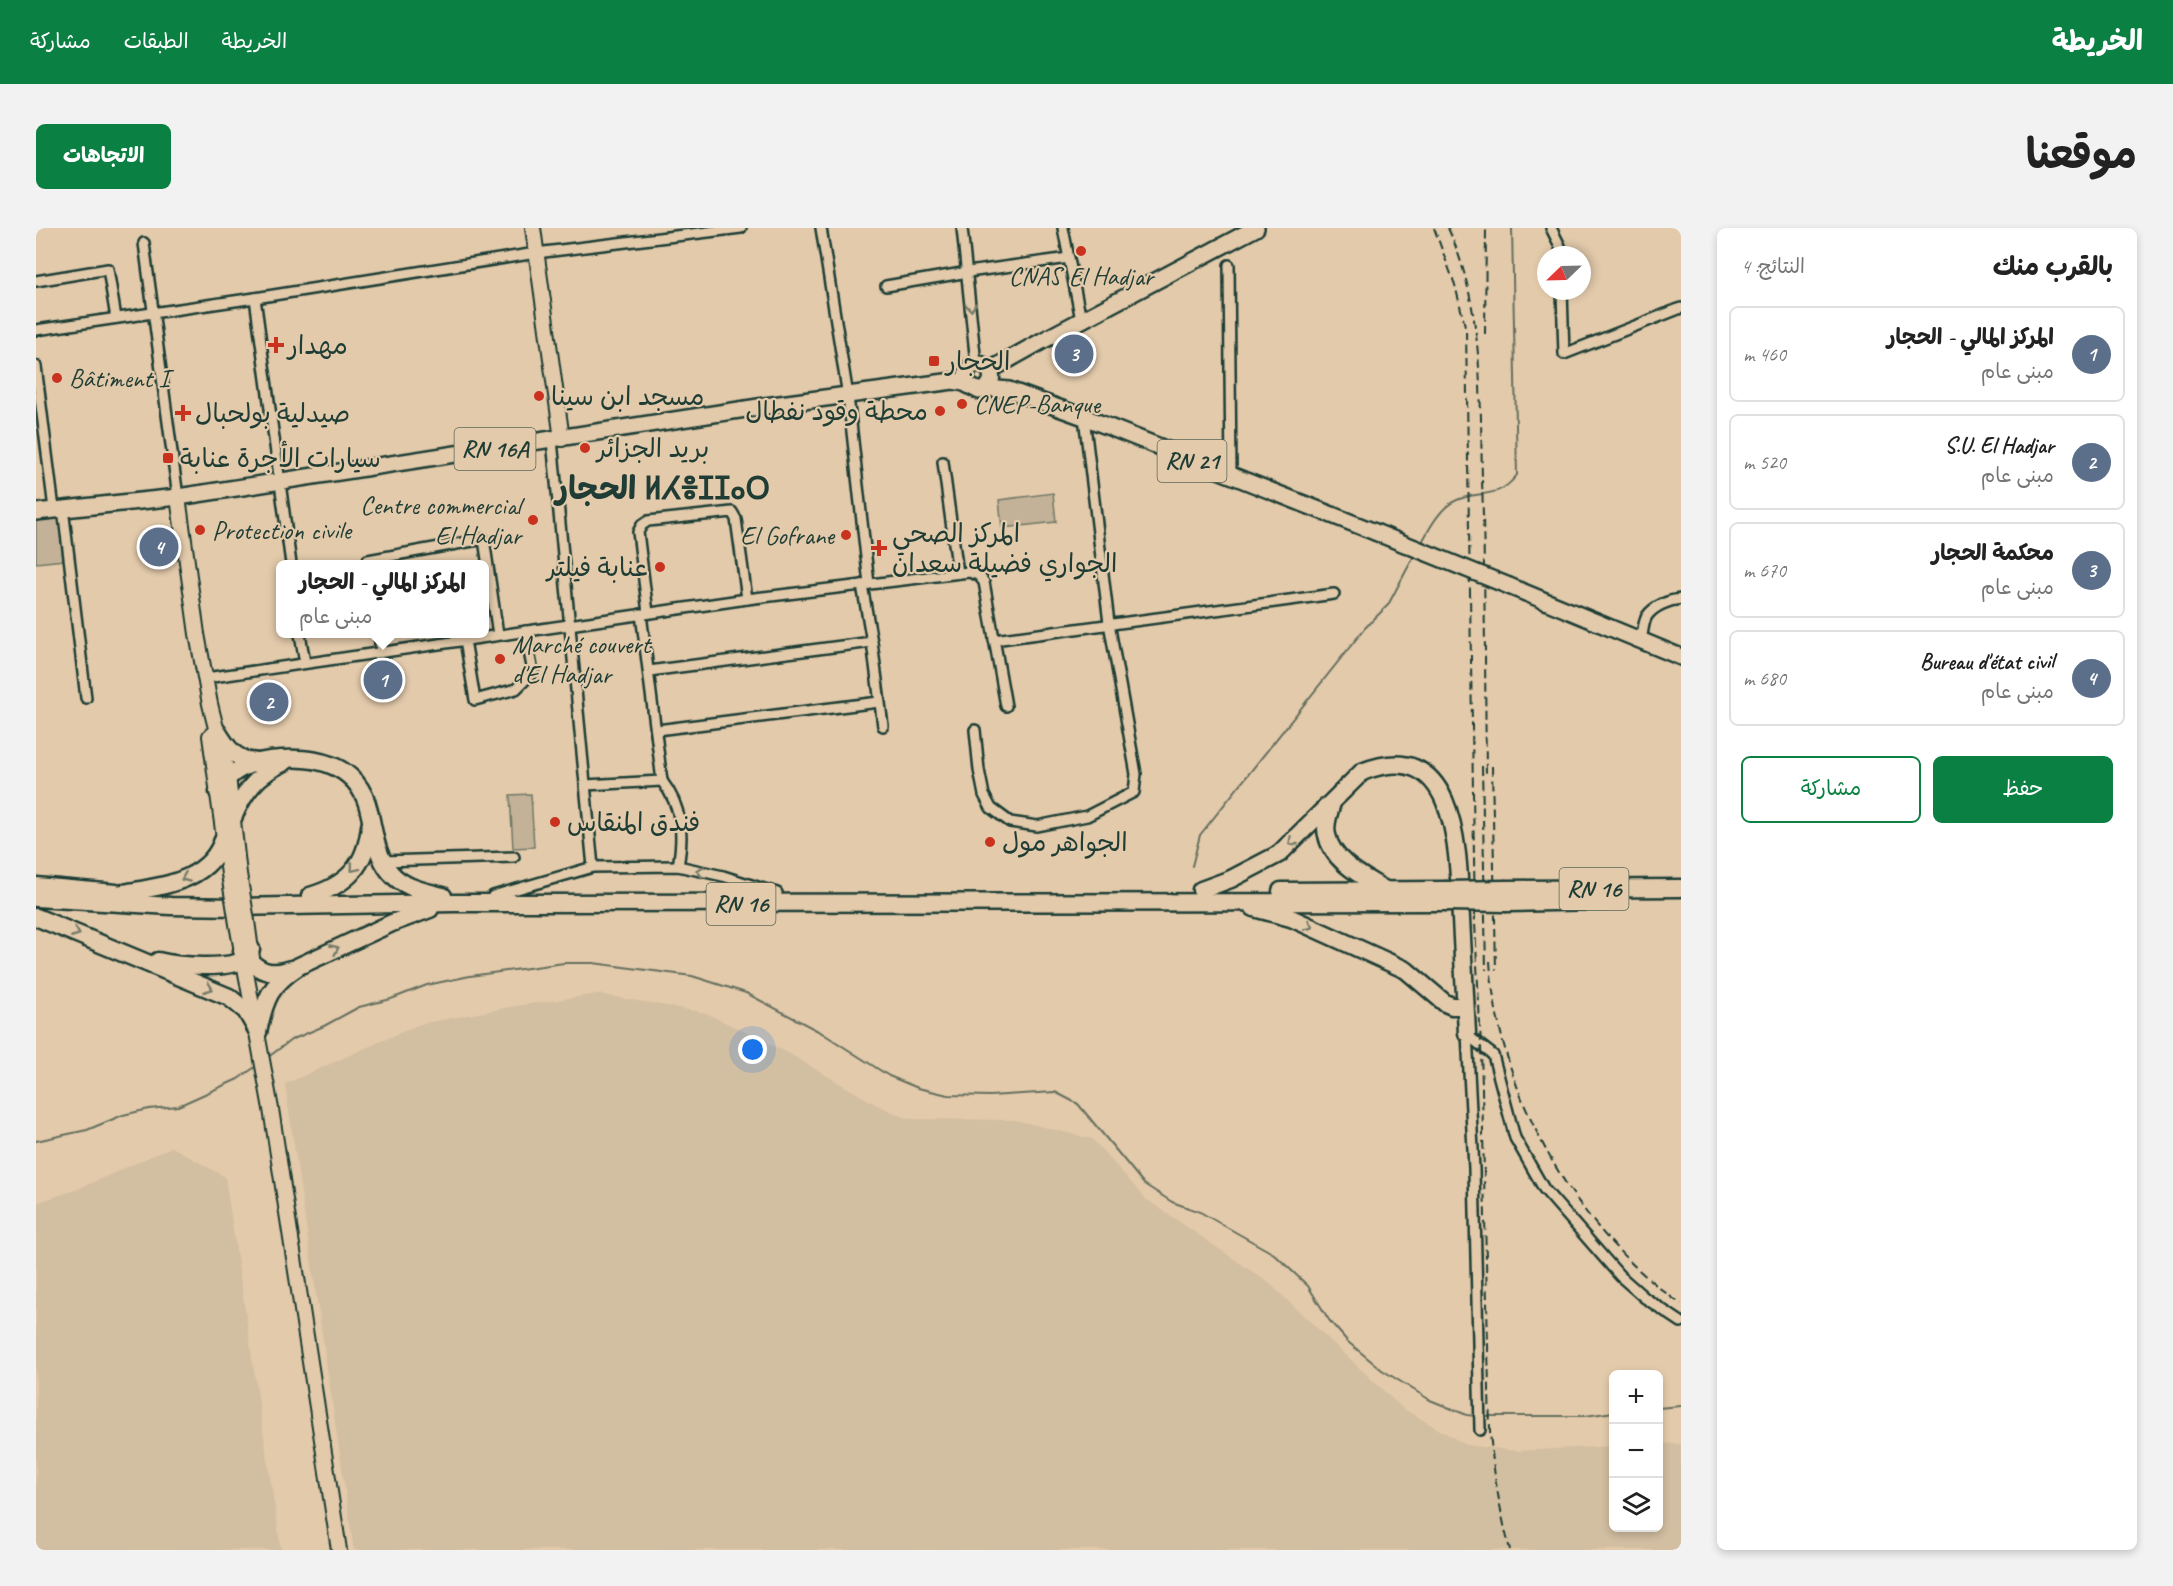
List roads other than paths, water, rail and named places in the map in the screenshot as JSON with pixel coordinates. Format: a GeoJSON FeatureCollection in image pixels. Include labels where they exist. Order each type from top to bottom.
{"type":"FeatureCollection","features":[{"type":"Feature","properties":{"kind":"highway"},"geometry":{"type":"LineString","coordinates":[[217,731],[234,755],[244,760],[257,762]]}},
{"type":"Feature","properties":{"kind":"highway"},"geometry":{"type":"LineString","coordinates":[[218,792],[228,776],[257,762],[291,759],[319,760],[344,772],[362,793],[383,861],[394,876],[405,885],[448,900]]}},
{"type":"Feature","properties":{"kind":"highway"},"geometry":{"type":"LineString","coordinates":[[233,818],[243,796],[254,782],[267,771],[291,759]]}},
{"type":"Feature","properties":{"kind":"highway"},"geometry":{"type":"LineString","coordinates":[[1201,890],[1231,879],[1279,854],[1362,772],[1391,764],[1412,766],[1428,777],[1441,794],[1457,843],[1467,1033]]}},
{"type":"Feature","properties":{"kind":"highway"},"geometry":{"type":"LineString","coordinates":[[1333,801],[1327,822],[1327,836],[1332,848],[1341,860],[1386,890]]}},
{"type":"Feature","properties":{"kind":"highway"},"geometry":{"type":"LineString","coordinates":[[310,896],[328,891],[343,882],[357,866],[365,854],[370,819]]}},
{"type":"Feature","properties":{"kind":"highway"},"geometry":{"type":"LineString","coordinates":[[123,893],[164,886],[199,872],[212,860],[224,837]]}},
{"type":"Feature","properties":{"kind":"highway","name":"RN 16"},"geometry":{"type":"LineString","coordinates":[[36,886],[159,896],[310,896],[448,900],[1233,902],[1446,896],[1681,900]]}},
{"type":"Feature","properties":{"kind":"highway","name":"RN 16"},"geometry":{"type":"LineString","coordinates":[[1507,896],[1681,888]]}},
{"type":"Feature","properties":{"kind":"highway","name":"RN 16"},"geometry":{"type":"LineString","coordinates":[[36,898],[137,905],[238,908],[448,900],[494,896],[966,890],[1386,890],[1446,896]]}},
{"type":"Feature","properties":{"kind":"highway"},"geometry":{"type":"LineString","coordinates":[[259,1034],[264,1005],[270,991],[286,974],[404,918],[448,900]]}},
{"type":"Feature","properties":{"kind":"highway"},"geometry":{"type":"LineString","coordinates":[[1233,902],[1291,918],[1330,934],[1406,970],[1445,1003],[1452,1006],[1465,1006]]}},
{"type":"Feature","properties":{"kind":"highway"},"geometry":{"type":"LineString","coordinates":[[36,917],[229,997],[246,1011],[259,1034]]}},
{"type":"Feature","properties":{"kind":"highway"},"geometry":{"type":"LineString","coordinates":[[117,949],[173,964],[221,965],[247,957],[269,972],[275,973],[299,966]]}},
{"type":"Feature","properties":{"kind":"main road"},"geometry":{"type":"LineString","coordinates":[[533,228],[557,439]]}},
{"type":"Feature","properties":{"kind":"main road","name":"RN 16A"},"geometry":{"type":"LineString","coordinates":[[36,512],[178,497],[765,406],[976,377],[1257,228]]}},
{"type":"Feature","properties":{"kind":"main road","name":"RN 21"},"geometry":{"type":"LineString","coordinates":[[976,377],[1084,417],[1375,532],[1681,657]]}},
{"type":"Feature","properties":{"kind":"main road"},"geometry":{"type":"LineString","coordinates":[[178,497],[197,634],[210,704],[228,776],[233,818],[234,874]]}},
{"type":"Feature","properties":{"kind":"main road"},"geometry":{"type":"LineString","coordinates":[[210,704],[210,733],[224,837],[234,874],[258,1010],[259,1034],[339,1550]]}},
{"type":"Feature","properties":{"kind":"street"},"geometry":{"type":"LineString","coordinates":[[36,330],[536,253],[741,228]]}},
{"type":"Feature","properties":{"kind":"street"},"geometry":{"type":"LineString","coordinates":[[821,228],[848,396],[882,726]]}},
{"type":"Feature","properties":{"kind":"street"},"geometry":{"type":"LineString","coordinates":[[962,228],[968,272],[976,377]]}},
{"type":"Feature","properties":{"kind":"street"},"geometry":{"type":"LineString","coordinates":[[1063,228],[1081,320]]}},
{"type":"Feature","properties":{"kind":"street"},"geometry":{"type":"LineString","coordinates":[[1551,228],[1560,246]]}},
{"type":"Feature","properties":{"kind":"street"},"geometry":{"type":"LineString","coordinates":[[144,243],[178,497]]}},
{"type":"Feature","properties":{"kind":"street"},"geometry":{"type":"LineString","coordinates":[[886,286],[1069,258]]}},
{"type":"Feature","properties":{"kind":"street"},"geometry":{"type":"LineString","coordinates":[[1229,265],[1231,477]]}},
{"type":"Feature","properties":{"kind":"street"},"geometry":{"type":"LineString","coordinates":[[36,281],[108,269],[116,318]]}},
{"type":"Feature","properties":{"kind":"street"},"geometry":{"type":"LineString","coordinates":[[255,298],[290,560]]}},
{"type":"Feature","properties":{"kind":"street"},"geometry":{"type":"LineString","coordinates":[[1562,300],[1564,354],[1681,308]]}},
{"type":"Feature","properties":{"kind":"street"},"geometry":{"type":"LineString","coordinates":[[36,366],[86,698]]}},
{"type":"Feature","properties":{"kind":"street"},"geometry":{"type":"LineString","coordinates":[[975,730],[984,795],[991,808],[1010,822],[1037,826],[1087,816],[1134,792],[1135,764],[1109,623],[1084,417]]}},
{"type":"Feature","properties":{"kind":"street"},"geometry":{"type":"LineString","coordinates":[[557,439],[569,624],[593,867]]}},
{"type":"Feature","properties":{"kind":"street"},"geometry":{"type":"LineString","coordinates":[[943,462],[958,573]]}},
{"type":"Feature","properties":{"kind":"street"},"geometry":{"type":"LineString","coordinates":[[678,866],[681,852],[681,821],[671,793],[662,781],[649,671],[638,532],[642,525],[648,521],[726,511],[734,514],[747,599]]}},
{"type":"Feature","properties":{"kind":"street"},"geometry":{"type":"LineString","coordinates":[[368,560],[484,539],[487,560]]}},
{"type":"Feature","properties":{"kind":"street"},"geometry":{"type":"LineString","coordinates":[[489,573],[498,635]]}},
{"type":"Feature","properties":{"kind":"street"},"geometry":{"type":"LineString","coordinates":[[489,636],[747,599],[958,573],[974,573],[984,582],[1006,706]]}},
{"type":"Feature","properties":{"kind":"street"},"geometry":{"type":"LineString","coordinates":[[994,640],[1334,594]]}},
{"type":"Feature","properties":{"kind":"street"},"geometry":{"type":"LineString","coordinates":[[1641,640],[1647,616],[1659,606],[1673,599],[1681,599]]}},
{"type":"Feature","properties":{"kind":"street"},"geometry":{"type":"LineString","coordinates":[[465,640],[475,700],[516,689],[532,672],[525,631]]}},
{"type":"Feature","properties":{"kind":"street"},"geometry":{"type":"LineString","coordinates":[[301,638],[305,663]]}},
{"type":"Feature","properties":{"kind":"street"},"geometry":{"type":"LineString","coordinates":[[380,638],[381,652]]}},
{"type":"Feature","properties":{"kind":"street"},"geometry":{"type":"LineString","coordinates":[[206,678],[478,638]]}},
{"type":"Feature","properties":{"kind":"street"},"geometry":{"type":"LineString","coordinates":[[649,671],[872,642]]}},
{"type":"Feature","properties":{"kind":"street"},"geometry":{"type":"LineString","coordinates":[[657,730],[879,702]]}},
{"type":"Feature","properties":{"kind":"street"},"geometry":{"type":"LineString","coordinates":[[585,784],[662,781]]}},
{"type":"Feature","properties":{"kind":"street"},"geometry":{"type":"LineString","coordinates":[[383,861],[514,857]]}},
{"type":"Feature","properties":{"kind":"street"},"geometry":{"type":"LineString","coordinates":[[494,896],[593,867],[678,866],[723,876],[777,893]]}},
{"type":"Feature","properties":{"kind":"street"},"geometry":{"type":"LineString","coordinates":[[1467,1033],[1493,1055],[1515,1138],[1544,1189],[1620,1276],[1645,1298],[1681,1322]]}},
{"type":"Feature","properties":{"kind":"street"},"geometry":{"type":"LineString","coordinates":[[1467,1033],[1474,1169],[1480,1430]]}},
{"type":"Feature","properties":{"kind":"waterway"},"geometry":{"type":"LineString","coordinates":[[1421,544],[1436,519],[1451,503],[1466,497],[1496,491],[1510,483],[1517,475],[1512,228]]}},
{"type":"Feature","properties":{"kind":"waterway"},"geometry":{"type":"LineString","coordinates":[[1192,866],[1200,835],[1365,628],[1388,605],[1415,554]]}},
{"type":"Feature","properties":{"kind":"waterway"},"geometry":{"type":"LineString","coordinates":[[267,1058],[291,1040],[324,1026],[359,1007],[391,999],[427,985],[470,976],[564,963],[593,963],[692,976],[746,993],[822,1033],[889,1076],[918,1088],[948,1095],[990,1096],[1055,1092],[1078,1104],[1144,1184],[1172,1202],[1200,1212],[1274,1254],[1308,1286],[1329,1320],[1348,1342],[1382,1370],[1430,1400],[1467,1415],[1476,1416]]}},
{"type":"Feature","properties":{"kind":"waterway"},"geometry":{"type":"LineString","coordinates":[[36,1141],[87,1130],[123,1115],[178,1106],[238,1079],[258,1065]]}},
{"type":"Feature","properties":{"kind":"waterway"},"geometry":{"type":"LineString","coordinates":[[1663,1408],[1681,1406]]}},
{"type":"Feature","properties":{"kind":"waterway"},"geometry":{"type":"LineString","coordinates":[[1482,1416],[1585,1416],[1609,1413]]}},
{"type":"Feature","properties":{"kind":"railway"},"geometry":{"type":"LineString","coordinates":[[1434,228],[1455,285],[1466,330],[1475,923],[1481,1046],[1490,1431],[1497,1491],[1510,1550]]}},
{"type":"Feature","properties":{"kind":"railway"},"geometry":{"type":"LineString","coordinates":[[1448,228],[1460,258],[1468,289],[1478,351],[1484,553],[1486,775]]}},
{"type":"Feature","properties":{"kind":"railway"},"geometry":{"type":"LineString","coordinates":[[1485,334],[1486,228]]}},
{"type":"Feature","properties":{"kind":"railway"},"geometry":{"type":"LineString","coordinates":[[1482,766],[1486,970]]}},
{"type":"Feature","properties":{"kind":"railway"},"geometry":{"type":"LineString","coordinates":[[1492,766],[1496,970]]}},
{"type":"Feature","properties":{"kind":"railway"},"geometry":{"type":"LineString","coordinates":[[1490,961],[1496,1010],[1508,1059],[1525,1107],[1548,1153],[1575,1197],[1607,1237],[1642,1273],[1681,1304]]}},
{"type":"Feature","properties":{"kind":"place","name":"CNAS El Hadjar"},"geometry":{"type":"Point","coordinates":[1081,251]}},
{"type":"Feature","properties":{"kind":"place","name":"مهدار"},"geometry":{"type":"Point","coordinates":[276,345]}},
{"type":"Feature","properties":{"kind":"place","name":"محكمة الحجار"},"geometry":{"type":"Point","coordinates":[1074,354]}},
{"type":"Feature","properties":{"kind":"place","name":"الحجار"},"geometry":{"type":"Point","coordinates":[934,361]}},
{"type":"Feature","properties":{"kind":"place","name":"Bâtiment I"},"geometry":{"type":"Point","coordinates":[57,378]}},
{"type":"Feature","properties":{"kind":"place","name":"مسجد ابن سينا"},"geometry":{"type":"Point","coordinates":[539,396]}},
{"type":"Feature","properties":{"kind":"place","name":"CNEP-Banque"},"geometry":{"type":"Point","coordinates":[962,404]}},
{"type":"Feature","properties":{"kind":"place","name":"محطة وقود نفطال"},"geometry":{"type":"Point","coordinates":[940,411]}},
{"type":"Feature","properties":{"kind":"place","name":"صيدلية بولحبال"},"geometry":{"type":"Point","coordinates":[183,413]}},
{"type":"Feature","properties":{"kind":"place","name":"بريد الجزائر"},"geometry":{"type":"Point","coordinates":[585,448]}},
{"type":"Feature","properties":{"kind":"place","name":"سيارات الأجرة عنابة"},"geometry":{"type":"Point","coordinates":[168,458]}},
{"type":"Feature","properties":{"kind":"place","name":"Centre commercial El Hadjar"},"geometry":{"type":"Point","coordinates":[533,520]}},
{"type":"Feature","properties":{"kind":"place","name":"Protection civile"},"geometry":{"type":"Point","coordinates":[200,530]}},
{"type":"Feature","properties":{"kind":"place","name":"El Gofrane"},"geometry":{"type":"Point","coordinates":[846,535]}},
{"type":"Feature","properties":{"kind":"place","name":"Bureau d'état civil"},"geometry":{"type":"Point","coordinates":[159,547]}},
{"type":"Feature","properties":{"kind":"place","name":"المركز الصحي الجواري فضيلة سعدان"},"geometry":{"type":"Point","coordinates":[879,548]}},
{"type":"Feature","properties":{"kind":"place","name":"عنابة فيلتر"},"geometry":{"type":"Point","coordinates":[660,567]}},
{"type":"Feature","properties":{"kind":"place","name":"Marché couvert d'El Hadjar"},"geometry":{"type":"Point","coordinates":[500,659]}},
{"type":"Feature","properties":{"kind":"place","name":"المركز المالي - الحجار"},"geometry":{"type":"Point","coordinates":[383,680]}},
{"type":"Feature","properties":{"kind":"place","name":"S.U. El Hadjar"},"geometry":{"type":"Point","coordinates":[269,702]}},
{"type":"Feature","properties":{"kind":"place","name":"فندق المنقاس"},"geometry":{"type":"Point","coordinates":[555,822]}},
{"type":"Feature","properties":{"kind":"place","name":"الجواهر مول"},"geometry":{"type":"Point","coordinates":[990,842]}},
{"type":"Feature","properties":{"kind":"district","name":"الحجار ⵍⵃⴻⵊⵊⴰⵔ"},"geometry":{"type":"Point","coordinates":[663,488]}}]}
